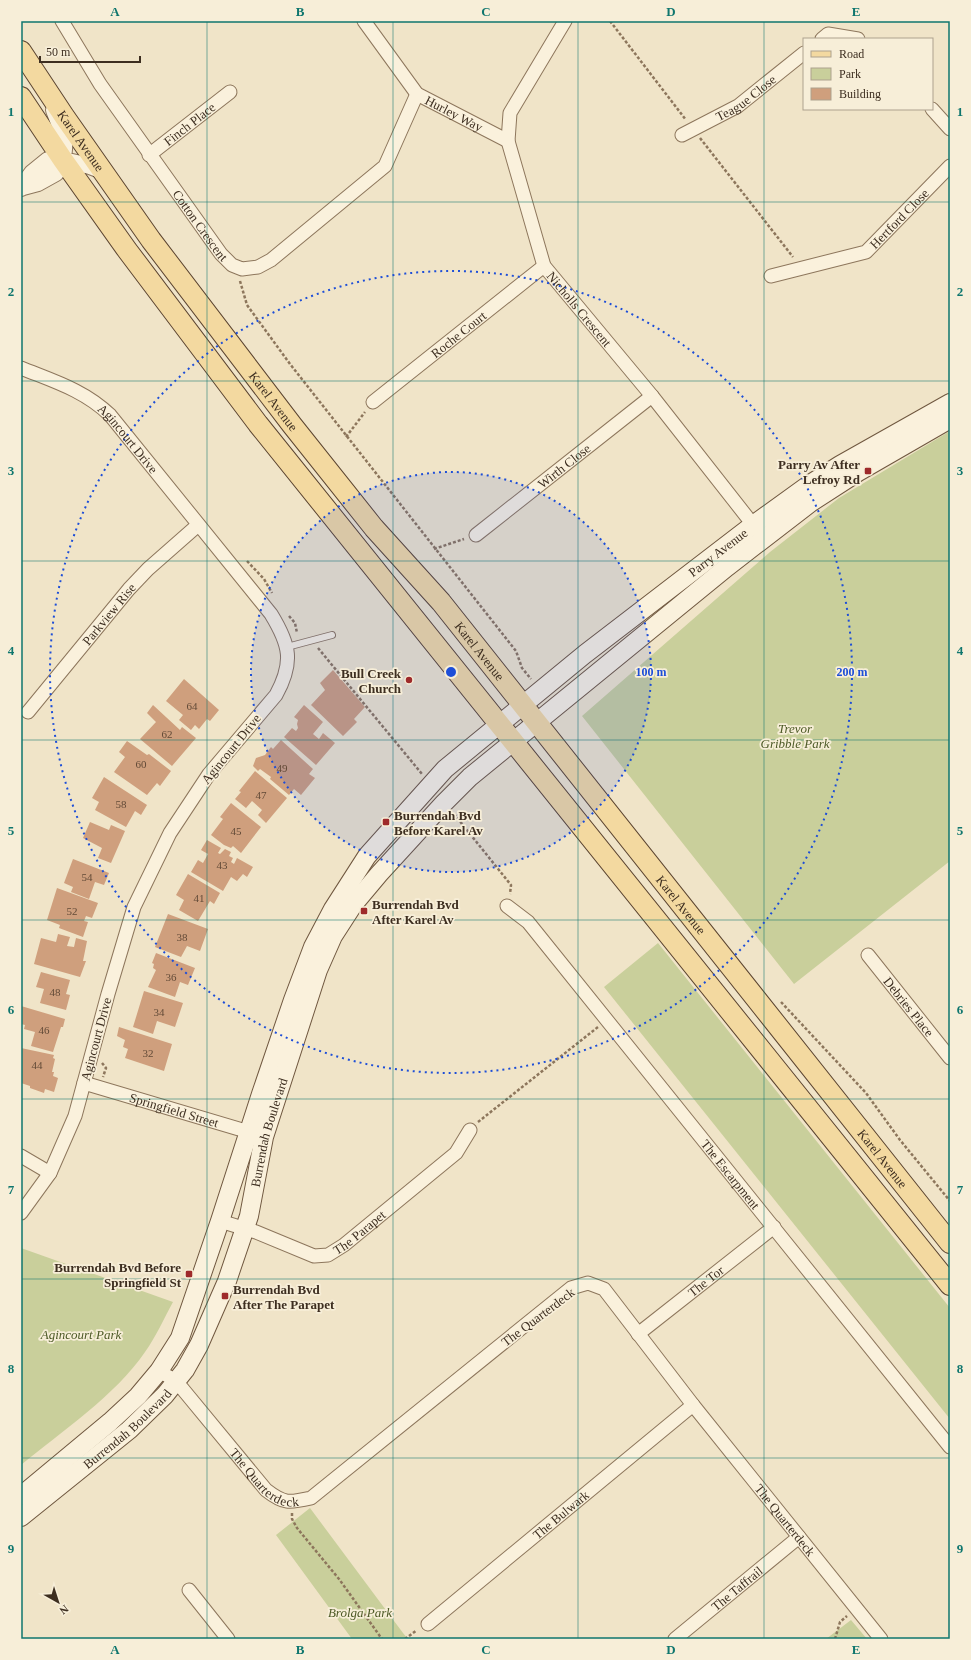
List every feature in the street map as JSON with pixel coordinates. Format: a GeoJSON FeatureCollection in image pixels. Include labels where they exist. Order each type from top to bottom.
{"type":"FeatureCollection","features":[{"type":"Feature","properties":{"kind":"main road","name":"Karel Avenue"},"geometry":{"type":"LineString","coordinates":[[21,51],[151,240],[292,425],[374,528],[441,602],[950,1243]]}},
{"type":"Feature","properties":{"kind":"main road","name":"Karel Avenue"},"geometry":{"type":"LineString","coordinates":[[21,97],[63,160],[198,345],[258,424],[500,723],[950,1285]]}},
{"type":"Feature","properties":{"kind":"main road","name":"Parry Avenue"},"geometry":{"type":"LineString","coordinates":[[500,723],[584,654],[753,525],[840,465],[950,403]]}},
{"type":"Feature","properties":{"kind":"main road","name":"Parry Avenue"},"geometry":{"type":"LineString","coordinates":[[514,741],[727,567],[826,492],[950,419]]}},
{"type":"Feature","properties":{"kind":"main road","name":"Burrendah Boulevard"},"geometry":{"type":"LineString","coordinates":[[21,1517],[129,1430],[153,1408],[176,1381],[199,1345],[227,1281],[250,1216],[256,1134],[295,993],[313,947],[333,909],[367,856],[445,769],[500,723]]}},
{"type":"Feature","properties":{"kind":"main road","name":"Burrendah Boulevard"},"geometry":{"type":"LineString","coordinates":[[21,1496],[110,1422],[138,1396],[159,1371],[180,1338],[220,1221],[256,1134],[318,970],[343,920],[380,874],[444,803],[470,777],[514,741]]}},
{"type":"Feature","properties":{"kind":"street","name":"Cotton Crescent"},"geometry":{"type":"LineString","coordinates":[[62,21],[100,84],[221,254],[232,265],[242,269],[258,267],[271,260],[385,166],[417,94]]}},
{"type":"Feature","properties":{"kind":"street","name":"Hurley Way"},"geometry":{"type":"LineString","coordinates":[[364,21],[417,94],[508,141]]}},
{"type":"Feature","properties":{"kind":"street","name":"Nicholls Crescent"},"geometry":{"type":"LineString","coordinates":[[565,21],[510,113],[508,141],[544,266],[652,396],[765,539]]}},
{"type":"Feature","properties":{"kind":"street"},"geometry":{"type":"LineString","coordinates":[[823,38],[828,34],[852,38]]}},
{"type":"Feature","properties":{"kind":"street","name":"Teague Close"},"geometry":{"type":"LineString","coordinates":[[688,132],[738,106],[803,54]]}},
{"type":"Feature","properties":{"kind":"street"},"geometry":{"type":"LineString","coordinates":[[41,82],[65,138],[63,160]]}},
{"type":"Feature","properties":{"kind":"street","name":"Finch Place"},"geometry":{"type":"LineString","coordinates":[[149,154],[230,92]]}},
{"type":"Feature","properties":{"kind":"street"},"geometry":{"type":"LineString","coordinates":[[933,110],[950,130]]}},
{"type":"Feature","properties":{"kind":"street"},"geometry":{"type":"LineString","coordinates":[[22,188],[32,173],[48,160],[63,160],[90,166],[103,172]]}},
{"type":"Feature","properties":{"kind":"street","name":"Hertford Close"},"geometry":{"type":"LineString","coordinates":[[771,276],[866,252],[950,166]]}},
{"type":"Feature","properties":{"kind":"street","name":"Roche Court"},"geometry":{"type":"LineString","coordinates":[[373,402],[544,266]]}},
{"type":"Feature","properties":{"kind":"street","name":"Agincourt Drive"},"geometry":{"type":"LineString","coordinates":[[21,368],[81,393],[96,402],[110,415],[271,614],[283,633],[293,645],[283,682],[276,695],[209,774],[170,833],[134,907],[108,994],[75,1116],[50,1172],[21,1213]]}},
{"type":"Feature","properties":{"kind":"street","name":"Wirth Close"},"geometry":{"type":"LineString","coordinates":[[476,535],[652,396]]}},
{"type":"Feature","properties":{"kind":"street","name":"Parkview Rise"},"geometry":{"type":"LineString","coordinates":[[28,712],[129,589],[198,525]]}},
{"type":"Feature","properties":{"kind":"street","name":"The Escarpment"},"geometry":{"type":"LineString","coordinates":[[507,906],[528,922],[950,1447]]}},
{"type":"Feature","properties":{"kind":"street","name":"Debries Place"},"geometry":{"type":"LineString","coordinates":[[868,955],[950,1058]]}},
{"type":"Feature","properties":{"kind":"street","name":"Springfield Street"},"geometry":{"type":"LineString","coordinates":[[84,1083],[256,1134]]}},
{"type":"Feature","properties":{"kind":"street","name":"The Parapet"},"geometry":{"type":"LineString","coordinates":[[220,1221],[245,1228],[314,1256],[328,1255],[344,1245],[456,1153],[470,1130]]}},
{"type":"Feature","properties":{"kind":"street"},"geometry":{"type":"LineString","coordinates":[[21,1156],[50,1172]]}},
{"type":"Feature","properties":{"kind":"street","name":"The Tor"},"geometry":{"type":"LineString","coordinates":[[638,1334],[774,1228]]}},
{"type":"Feature","properties":{"kind":"street","name":"The Quarterdeck"},"geometry":{"type":"LineString","coordinates":[[159,1371],[176,1381],[266,1490],[276,1498],[291,1503],[311,1498],[571,1288],[588,1283],[604,1289],[693,1405],[881,1639]]}},
{"type":"Feature","properties":{"kind":"street","name":"The Bulwark"},"geometry":{"type":"LineString","coordinates":[[428,1624],[693,1405]]}},
{"type":"Feature","properties":{"kind":"street","name":"The Taffrail"},"geometry":{"type":"LineString","coordinates":[[675,1639],[799,1537]]}},
{"type":"Feature","properties":{"kind":"street"},"geometry":{"type":"LineString","coordinates":[[189,1590],[228,1639]]}},
{"type":"Feature","properties":{"kind":"lane"},"geometry":{"type":"LineString","coordinates":[[293,645],[332,635]]}},
{"type":"Feature","properties":{"kind":"path"},"geometry":{"type":"LineString","coordinates":[[610,21],[688,132],[802,268]]}},
{"type":"Feature","properties":{"kind":"path"},"geometry":{"type":"LineString","coordinates":[[242,269],[240,276],[241,288],[247,305],[346,437],[516,651],[522,668],[533,683]]}},
{"type":"Feature","properties":{"kind":"path"},"geometry":{"type":"LineString","coordinates":[[346,437],[373,402]]}},
{"type":"Feature","properties":{"kind":"path"},"geometry":{"type":"LineString","coordinates":[[434,549],[476,535]]}},
{"type":"Feature","properties":{"kind":"path"},"geometry":{"type":"LineString","coordinates":[[242,557],[264,579],[276,598]]}},
{"type":"Feature","properties":{"kind":"path"},"geometry":{"type":"LineString","coordinates":[[287,614],[295,623],[293,645]]}},
{"type":"Feature","properties":{"kind":"path"},"geometry":{"type":"LineString","coordinates":[[313,641],[424,777]]}},
{"type":"Feature","properties":{"kind":"path"},"geometry":{"type":"LineString","coordinates":[[453,813],[511,885],[507,906]]}},
{"type":"Feature","properties":{"kind":"path"},"geometry":{"type":"LineString","coordinates":[[776,996],[866,1093],[900,1140],[950,1201]]}},
{"type":"Feature","properties":{"kind":"path"},"geometry":{"type":"LineString","coordinates":[[470,1130],[481,1119],[608,1020]]}},
{"type":"Feature","properties":{"kind":"path"},"geometry":{"type":"LineString","coordinates":[[102,1057],[102,1063],[106,1068]]}},
{"type":"Feature","properties":{"kind":"path"},"geometry":{"type":"LineString","coordinates":[[291,1511],[292,1519],[297,1528],[339,1579],[382,1639]]}},
{"type":"Feature","properties":{"kind":"path"},"geometry":{"type":"LineString","coordinates":[[834,1639],[840,1622],[856,1608]]}},
{"type":"Feature","properties":{"kind":"green space","name":"Trevor Gribble Park"},"geometry":{"type":"Polygon","coordinates":[[[950,431],[950,861],[794,984],[582,716],[770,552],[839,498],[950,431]]]}},
{"type":"Feature","properties":{"kind":"green space"},"geometry":{"type":"Polygon","coordinates":[[[658,943],[950,1308],[950,1419],[604,987],[658,943]]]}},
{"type":"Feature","properties":{"kind":"green space","name":"Agincourt Park"},"geometry":{"type":"Polygon","coordinates":[[[21,1248],[173,1302],[149,1346],[133,1368],[104,1398],[21,1465],[21,1248]]]}},
{"type":"Feature","properties":{"kind":"green space","name":"Brolga Park"},"geometry":{"type":"Polygon","coordinates":[[[310,1508],[408,1639],[352,1639],[276,1535],[310,1508]]]}},
{"type":"Feature","properties":{"kind":"green space"},"geometry":{"type":"Polygon","coordinates":[[[851,1620],[867,1639],[826,1639],[851,1620]]]}},
{"type":"Feature","properties":{"kind":"building"},"geometry":{"type":"Polygon","coordinates":[[[333,670],[365,707],[354,719],[357,722],[343,736],[311,705],[325,690],[320,683],[333,670]]]}},
{"type":"Feature","properties":{"kind":"building"},"geometry":{"type":"Polygon","coordinates":[[[184,679],[219,710],[210,721],[207,719],[199,729],[195,725],[191,730],[179,720],[183,715],[166,701],[184,679]]]}},
{"type":"Feature","properties":{"kind":"building"},"geometry":{"type":"Polygon","coordinates":[[[153,705],[180,730],[182,727],[196,738],[172,766],[140,739],[156,722],[147,713],[153,705]]]}},
{"type":"Feature","properties":{"kind":"building"},"geometry":{"type":"Polygon","coordinates":[[[304,705],[323,722],[313,734],[319,739],[323,733],[335,743],[316,765],[284,737],[292,728],[296,731],[298,728],[298,720],[294,717],[304,705]]]}},
{"type":"Feature","properties":{"kind":"building"},"geometry":{"type":"Polygon","coordinates":[[[281,740],[313,769],[309,774],[315,778],[301,795],[294,789],[289,795],[270,779],[271,777],[260,769],[258,771],[253,766],[256,758],[265,755],[271,747],[273,749],[281,740]]]}},
{"type":"Feature","properties":{"kind":"building"},"geometry":{"type":"Polygon","coordinates":[[[127,741],[147,755],[149,754],[171,771],[160,786],[157,783],[147,795],[114,772],[125,757],[119,752],[127,741]]]}},
{"type":"Feature","properties":{"kind":"building"},"geometry":{"type":"Polygon","coordinates":[[[255,771],[287,798],[266,823],[258,815],[262,810],[252,801],[246,808],[235,799],[241,792],[239,791],[255,771]]]}},
{"type":"Feature","properties":{"kind":"building"},"geometry":{"type":"Polygon","coordinates":[[[104,777],[147,805],[141,815],[135,811],[126,827],[95,810],[99,802],[92,798],[104,777]]]}},
{"type":"Feature","properties":{"kind":"building"},"geometry":{"type":"Polygon","coordinates":[[[231,803],[261,827],[241,853],[233,846],[231,848],[224,845],[211,835],[223,819],[220,817],[231,803]]]}},
{"type":"Feature","properties":{"kind":"building"},"geometry":{"type":"Polygon","coordinates":[[[90,822],[109,830],[111,825],[125,831],[111,863],[98,858],[102,848],[83,838],[90,822]]]}},
{"type":"Feature","properties":{"kind":"building"},"geometry":{"type":"Polygon","coordinates":[[[207,840],[221,848],[218,853],[220,854],[225,849],[231,852],[229,856],[233,858],[231,862],[234,864],[237,858],[253,867],[247,877],[243,874],[237,881],[231,877],[223,891],[191,872],[198,860],[203,863],[208,854],[201,850],[207,840]]]}},
{"type":"Feature","properties":{"kind":"building"},"geometry":{"type":"Polygon","coordinates":[[[73,859],[109,873],[104,885],[95,882],[89,899],[71,892],[73,887],[64,883],[73,859]]]}},
{"type":"Feature","properties":{"kind":"building"},"geometry":{"type":"Polygon","coordinates":[[[188,874],[220,893],[214,904],[210,901],[198,921],[179,910],[184,900],[176,895],[188,874]]]}},
{"type":"Feature","properties":{"kind":"building"},"geometry":{"type":"Polygon","coordinates":[[[57,888],[98,903],[92,918],[86,916],[84,921],[88,922],[83,937],[59,928],[60,925],[47,920],[57,888]]]}},
{"type":"Feature","properties":{"kind":"building"},"geometry":{"type":"Polygon","coordinates":[[[168,914],[208,929],[200,951],[187,946],[181,957],[155,947],[168,914]]]}},
{"type":"Feature","properties":{"kind":"building"},"geometry":{"type":"Polygon","coordinates":[[[58,934],[70,937],[67,946],[74,947],[76,938],[87,941],[83,961],[86,961],[80,977],[34,964],[41,938],[56,942],[58,934]]]}},
{"type":"Feature","properties":{"kind":"building"},"geometry":{"type":"Polygon","coordinates":[[[156,953],[195,968],[188,985],[180,982],[175,997],[148,987],[156,970],[153,968],[154,964],[152,963],[156,953]]]}},
{"type":"Feature","properties":{"kind":"building"},"geometry":{"type":"Polygon","coordinates":[[[41,972],[70,980],[66,994],[70,995],[66,1010],[40,1003],[44,989],[36,987],[41,972]]]}},
{"type":"Feature","properties":{"kind":"building"},"geometry":{"type":"Polygon","coordinates":[[[144,991],[183,1003],[175,1027],[157,1021],[153,1034],[133,1027],[144,991]]]}},
{"type":"Feature","properties":{"kind":"building"},"geometry":{"type":"Polygon","coordinates":[[[21,1006],[65,1019],[53,1052],[31,1046],[35,1032],[24,1029],[25,1025],[21,1024],[21,1006]]]}},
{"type":"Feature","properties":{"kind":"building"},"geometry":{"type":"Polygon","coordinates":[[[119,1027],[172,1044],[164,1071],[125,1058],[128,1049],[123,1047],[125,1040],[117,1036],[119,1027]]]}},
{"type":"Feature","properties":{"kind":"building"},"geometry":{"type":"Polygon","coordinates":[[[21,1048],[54,1055],[53,1058],[55,1059],[52,1072],[54,1072],[53,1076],[58,1078],[54,1092],[45,1089],[44,1093],[21,1083],[21,1048]]]}},
{"type":"Feature","properties":{"kind":"place","name":"Parry Av After Lefroy Rd"},"geometry":{"type":"Point","coordinates":[868,471]}},
{"type":"Feature","properties":{"kind":"place","name":"Bull Creek Church"},"geometry":{"type":"Point","coordinates":[409,680]}},
{"type":"Feature","properties":{"kind":"place","name":"Burrendah Bvd Before Karel Av"},"geometry":{"type":"Point","coordinates":[386,822]}},
{"type":"Feature","properties":{"kind":"place","name":"Burrendah Bvd After Karel Av"},"geometry":{"type":"Point","coordinates":[364,911]}},
{"type":"Feature","properties":{"kind":"place","name":"Burrendah Bvd Before Springfield St"},"geometry":{"type":"Point","coordinates":[189,1274]}},
{"type":"Feature","properties":{"kind":"place","name":"Burrendah Bvd After The Parapet"},"geometry":{"type":"Point","coordinates":[225,1296]}}]}
